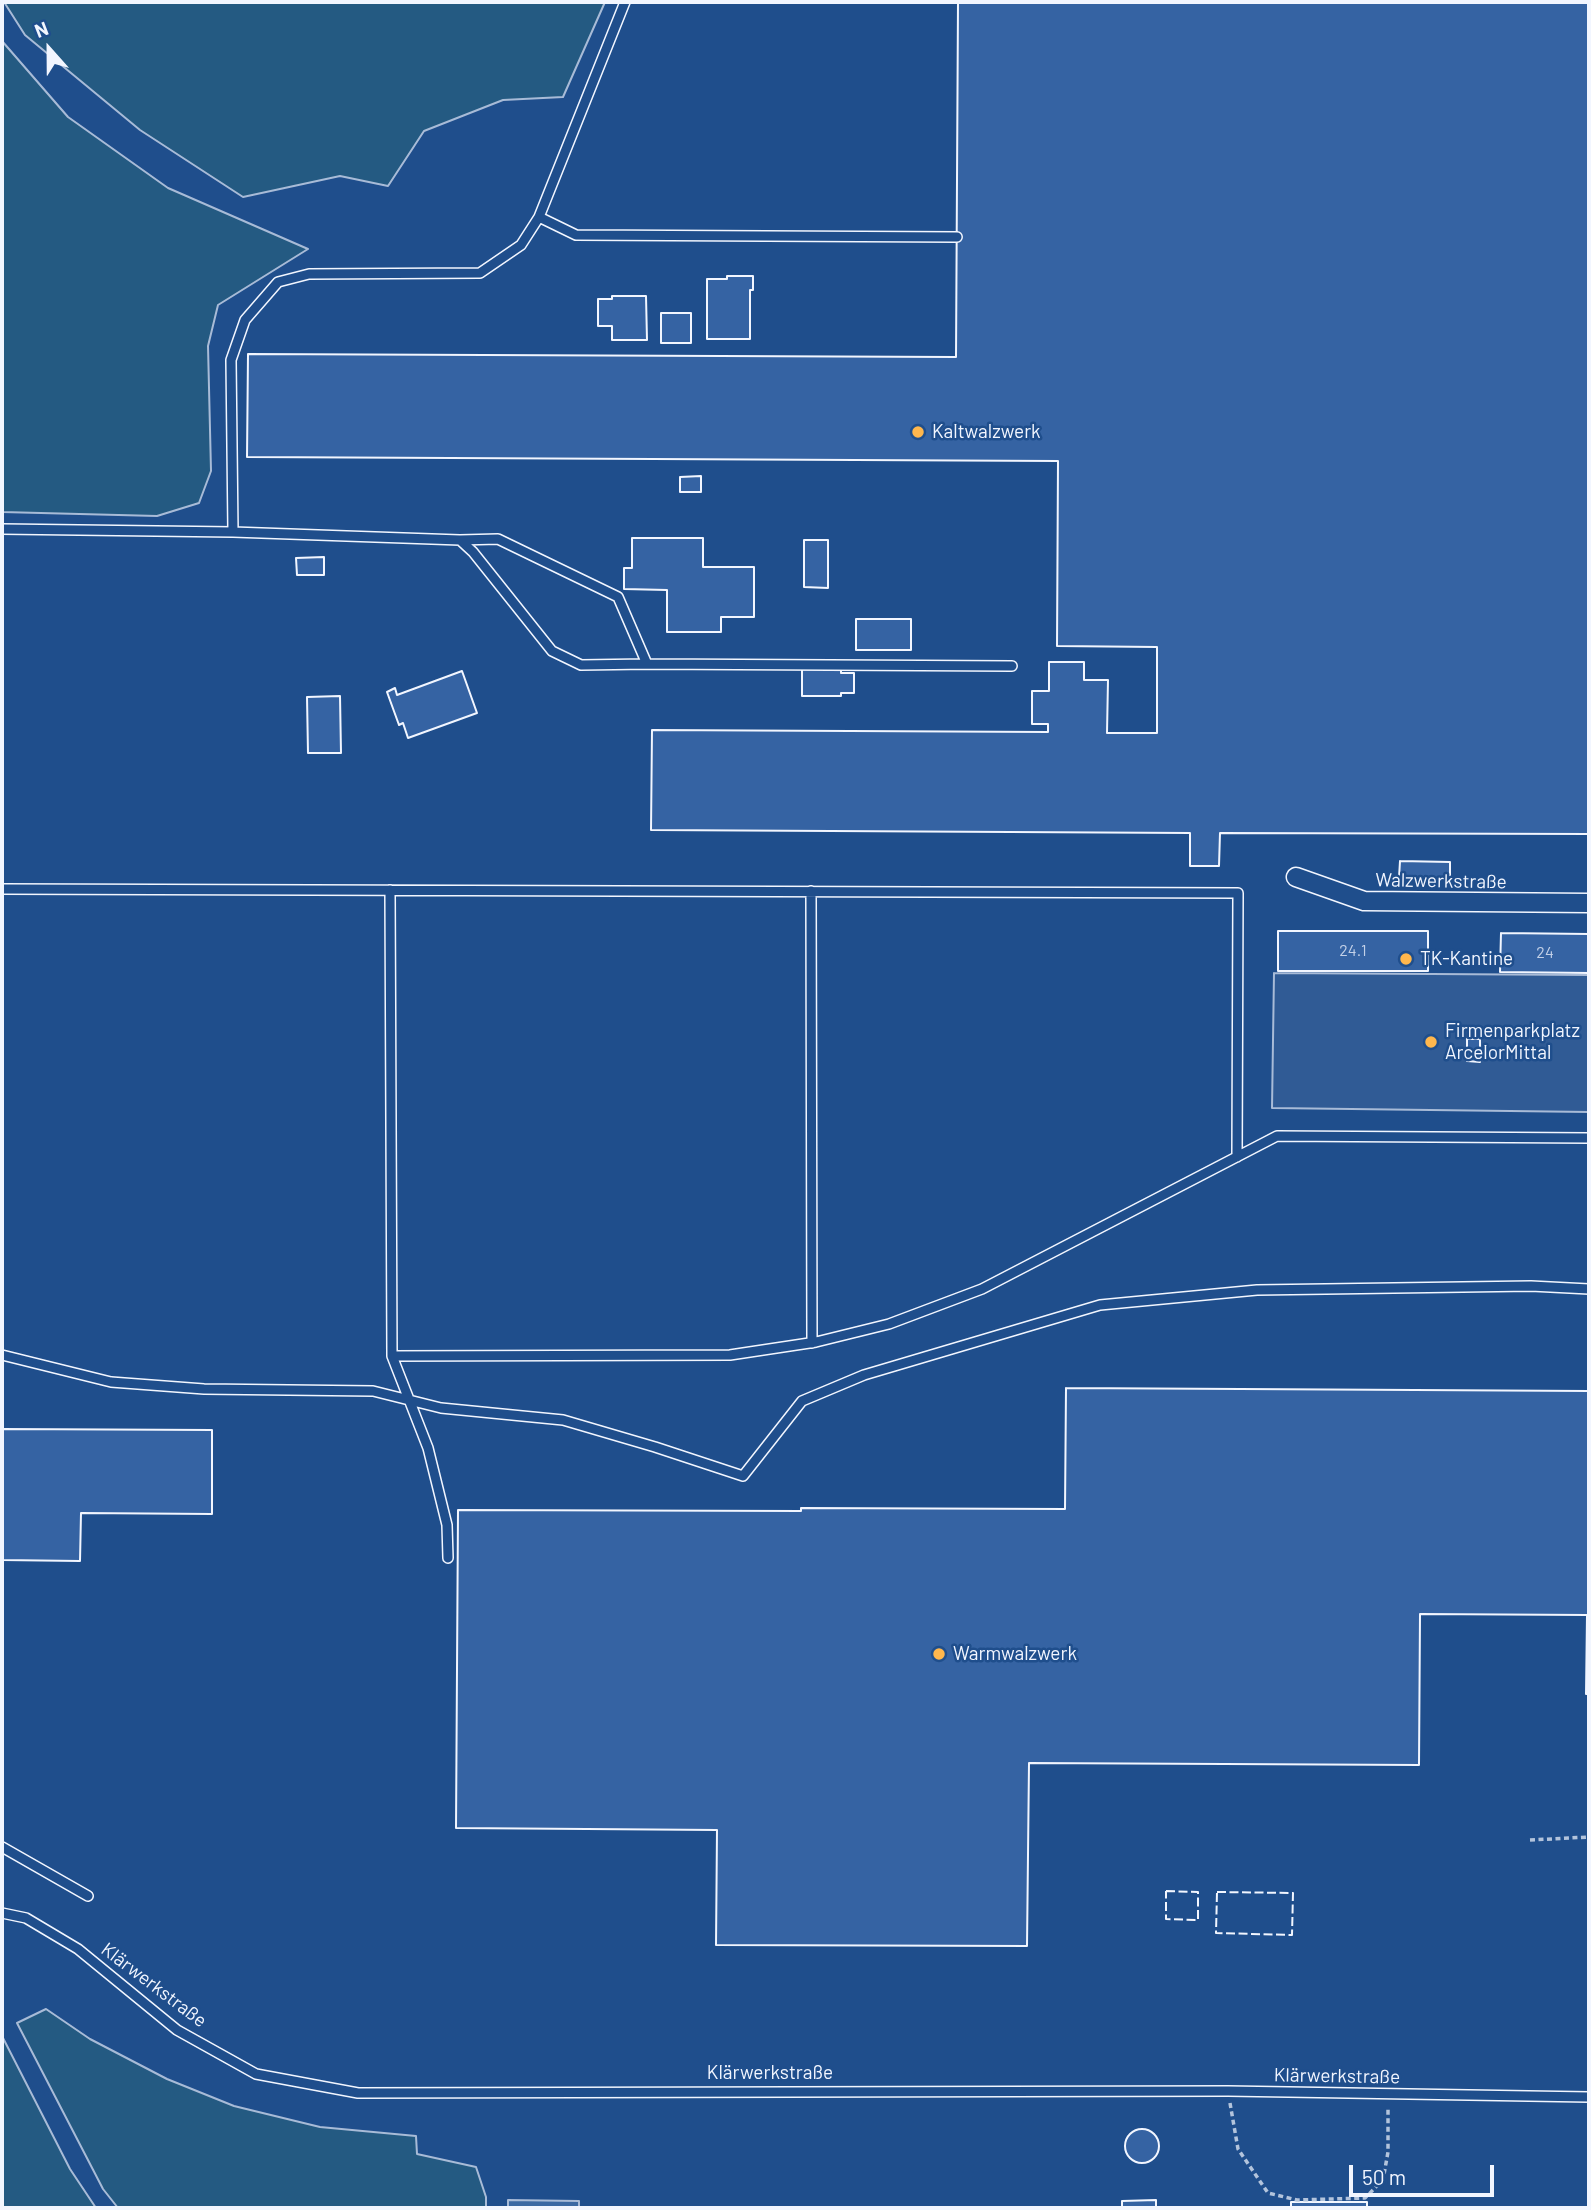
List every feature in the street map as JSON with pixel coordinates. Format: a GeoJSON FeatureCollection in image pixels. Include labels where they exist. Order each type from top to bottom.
{"type":"FeatureCollection","features":[{"type":"Feature","properties":{"kind":"street","name":"Walzwerkstraße"},"geometry":{"type":"LineString","coordinates":[[1296,877],[1364,901],[1589,903]]}},
{"type":"Feature","properties":{"kind":"lane"},"geometry":{"type":"LineString","coordinates":[[233,532],[231,360],[244,320],[278,282],[309,274],[480,273],[521,245],[539,217],[625,2]]}},
{"type":"Feature","properties":{"kind":"lane"},"geometry":{"type":"LineString","coordinates":[[539,217],[576,235],[957,237]]}},
{"type":"Feature","properties":{"kind":"lane"},"geometry":{"type":"LineString","coordinates":[[2,529],[498,539],[618,597],[647,664]]}},
{"type":"Feature","properties":{"kind":"lane"},"geometry":{"type":"LineString","coordinates":[[460,540],[473,552],[552,651],[581,666],[1012,666]]}},
{"type":"Feature","properties":{"kind":"lane"},"geometry":{"type":"LineString","coordinates":[[2,889],[1238,893],[1237,1157]]}},
{"type":"Feature","properties":{"kind":"lane"},"geometry":{"type":"LineString","coordinates":[[390,890],[392,1356],[428,1448],[447,1525],[448,1558]]}},
{"type":"Feature","properties":{"kind":"lane"},"geometry":{"type":"LineString","coordinates":[[811,891],[812,1343]]}},
{"type":"Feature","properties":{"kind":"lane"},"geometry":{"type":"LineString","coordinates":[[392,1356],[730,1355],[812,1343],[889,1324],[982,1289],[1277,1136],[1589,1138]]}},
{"type":"Feature","properties":{"kind":"lane"},"geometry":{"type":"LineString","coordinates":[[2,1355],[111,1382],[204,1389],[373,1391],[442,1408],[563,1420],[743,1476],[802,1401],[864,1375],[1100,1305],[1257,1290],[1531,1286],[1589,1289]]}},
{"type":"Feature","properties":{"kind":"lane"},"geometry":{"type":"LineString","coordinates":[[2,1847],[88,1896]]}},
{"type":"Feature","properties":{"kind":"lane","name":"Klärwerkstraße"},"geometry":{"type":"LineString","coordinates":[[2,1913],[26,1917],[78,1949],[177,2030],[256,2074],[358,2093],[1228,2091],[1589,2097]]}},
{"type":"Feature","properties":{"kind":"path"},"geometry":{"type":"LineString","coordinates":[[1530,1840],[1589,1837]]}},
{"type":"Feature","properties":{"kind":"path"},"geometry":{"type":"LineString","coordinates":[[1228,2091],[1238,2149],[1268,2193],[1297,2200],[1365,2198],[1383,2180],[1388,2152],[1388,2095]]}},
{"type":"Feature","properties":{"kind":"shaded area"},"geometry":{"type":"Polygon","coordinates":[[[4,2],[605,2],[563,97],[503,100],[424,131],[388,186],[340,176],[243,197],[140,130],[25,35],[4,2]]]}},
{"type":"Feature","properties":{"kind":"shaded area"},"geometry":{"type":"Polygon","coordinates":[[[2,41],[68,117],[168,188],[308,249],[218,305],[208,346],[211,471],[199,503],[157,516],[2,512],[2,41]]]}},
{"type":"Feature","properties":{"kind":"shaded area","name":"Firmenparkplatz ArcelorMittal"},"geometry":{"type":"Polygon","coordinates":[[[1274,973],[1589,975],[1589,1112],[1272,1108],[1274,973]]]}},
{"type":"Feature","properties":{"kind":"shaded area"},"geometry":{"type":"Polygon","coordinates":[[[46,2009],[90,2039],[167,2079],[234,2106],[320,2127],[416,2136],[417,2154],[476,2167],[486,2197],[486,2208],[118,2208],[103,2189],[17,2023],[46,2009]]]}},
{"type":"Feature","properties":{"kind":"shaded area"},"geometry":{"type":"Polygon","coordinates":[[[2,2036],[70,2169],[96,2208],[2,2208],[2,2036]]]}},
{"type":"Feature","properties":{"kind":"shaded area"},"geometry":{"type":"Polygon","coordinates":[[[508,2200],[579,2201],[579,2208],[508,2208],[508,2200]]]}},
{"type":"Feature","properties":{"kind":"building","name":"Kaltwalzwerk"},"geometry":{"type":"Polygon","coordinates":[[[958,2],[1589,2],[1589,834],[1220,833],[1219,866],[1190,866],[1190,833],[651,830],[652,730],[1048,732],[1048,724],[1032,724],[1032,691],[1049,691],[1049,662],[1084,662],[1084,680],[1108,680],[1107,733],[1157,733],[1157,647],[1057,646],[1058,461],[247,457],[248,354],[956,357],[958,2]]]}},
{"type":"Feature","properties":{"kind":"building"},"geometry":{"type":"Polygon","coordinates":[[[727,276],[753,276],[753,290],[750,290],[750,339],[707,339],[707,279],[727,279],[727,276]]]}},
{"type":"Feature","properties":{"kind":"building"},"geometry":{"type":"Polygon","coordinates":[[[612,296],[646,296],[647,340],[612,340],[612,326],[598,326],[598,299],[612,299],[612,296]]]}},
{"type":"Feature","properties":{"kind":"building"},"geometry":{"type":"Polygon","coordinates":[[[661,313],[691,313],[691,343],[661,343],[661,313]]]}},
{"type":"Feature","properties":{"kind":"building"},"geometry":{"type":"Polygon","coordinates":[[[701,476],[701,492],[680,492],[680,477],[701,476]]]}},
{"type":"Feature","properties":{"kind":"building"},"geometry":{"type":"Polygon","coordinates":[[[632,538],[703,538],[703,567],[754,567],[754,617],[721,617],[721,632],[667,632],[667,590],[624,589],[624,568],[632,568],[632,538]]]}},
{"type":"Feature","properties":{"kind":"building"},"geometry":{"type":"Polygon","coordinates":[[[804,540],[828,540],[828,588],[804,587],[804,540]]]}},
{"type":"Feature","properties":{"kind":"building"},"geometry":{"type":"Polygon","coordinates":[[[324,557],[324,575],[297,575],[296,558],[324,557]]]}},
{"type":"Feature","properties":{"kind":"building"},"geometry":{"type":"Polygon","coordinates":[[[856,619],[911,619],[911,650],[856,650],[856,619]]]}},
{"type":"Feature","properties":{"kind":"building"},"geometry":{"type":"Polygon","coordinates":[[[802,668],[841,668],[841,673],[854,673],[854,693],[841,693],[841,696],[802,696],[802,668]]]}},
{"type":"Feature","properties":{"kind":"building"},"geometry":{"type":"Polygon","coordinates":[[[462,671],[477,713],[408,738],[403,723],[399,725],[387,692],[395,688],[397,695],[462,671]]]}},
{"type":"Feature","properties":{"kind":"building"},"geometry":{"type":"Polygon","coordinates":[[[340,696],[341,753],[308,753],[307,697],[340,696]]]}},
{"type":"Feature","properties":{"kind":"building"},"geometry":{"type":"Polygon","coordinates":[[[1400,861],[1450,862],[1450,879],[1399,878],[1400,861]]]}},
{"type":"Feature","properties":{"kind":"building"},"geometry":{"type":"Polygon","coordinates":[[[1278,931],[1428,931],[1428,971],[1278,971],[1278,931]]]}},
{"type":"Feature","properties":{"kind":"building"},"geometry":{"type":"Polygon","coordinates":[[[1501,933],[1589,934],[1589,973],[1500,972],[1501,933]]]}},
{"type":"Feature","properties":{"kind":"building"},"geometry":{"type":"Polygon","coordinates":[[[1467,1039],[1480,1039],[1480,1062],[1467,1061],[1467,1039]]]}},
{"type":"Feature","properties":{"kind":"building","name":"Warmwalzwerk"},"geometry":{"type":"Polygon","coordinates":[[[1066,1388],[1589,1391],[1589,1694],[1586,1694],[1587,1615],[1420,1614],[1419,1765],[1029,1763],[1027,1946],[716,1945],[717,1830],[456,1828],[458,1510],[1065,1509],[1066,1388]]]}},
{"type":"Feature","properties":{"kind":"building"},"geometry":{"type":"Polygon","coordinates":[[[2,1429],[212,1430],[212,1514],[81,1513],[80,1561],[2,1560],[2,1429]]]}},
{"type":"Feature","properties":{"kind":"building"},"geometry":{"type":"Polygon","coordinates":[[[1142,2129],[1154,2134],[1159,2146],[1154,2158],[1142,2163],[1130,2158],[1125,2146],[1130,2134],[1142,2129]]]}},
{"type":"Feature","properties":{"kind":"building"},"geometry":{"type":"Polygon","coordinates":[[[1156,2200],[1156,2208],[1122,2208],[1122,2201],[1156,2200]]]}},
{"type":"Feature","properties":{"kind":"building"},"geometry":{"type":"Polygon","coordinates":[[[1291,2202],[1367,2202],[1367,2208],[1291,2208],[1291,2202]]]}},
{"type":"Feature","properties":{"kind":"fence"},"geometry":{"type":"LineString","coordinates":[[1166,1891],[1198,1892],[1198,1920],[1166,1919],[1166,1891]]}},
{"type":"Feature","properties":{"kind":"fence"},"geometry":{"type":"LineString","coordinates":[[1217,1892],[1293,1893],[1292,1935],[1216,1933],[1217,1892]]}},
{"type":"Feature","properties":{"kind":"place","name":"Kaltwalzwerk"},"geometry":{"type":"Point","coordinates":[918,432]}},
{"type":"Feature","properties":{"kind":"place","name":"TK-Kantine"},"geometry":{"type":"Point","coordinates":[1406,959]}},
{"type":"Feature","properties":{"kind":"place","name":"Firmenparkplatz ArcelorMittal"},"geometry":{"type":"Point","coordinates":[1431,1042]}},
{"type":"Feature","properties":{"kind":"place","name":"Warmwalzwerk"},"geometry":{"type":"Point","coordinates":[939,1654]}}]}
